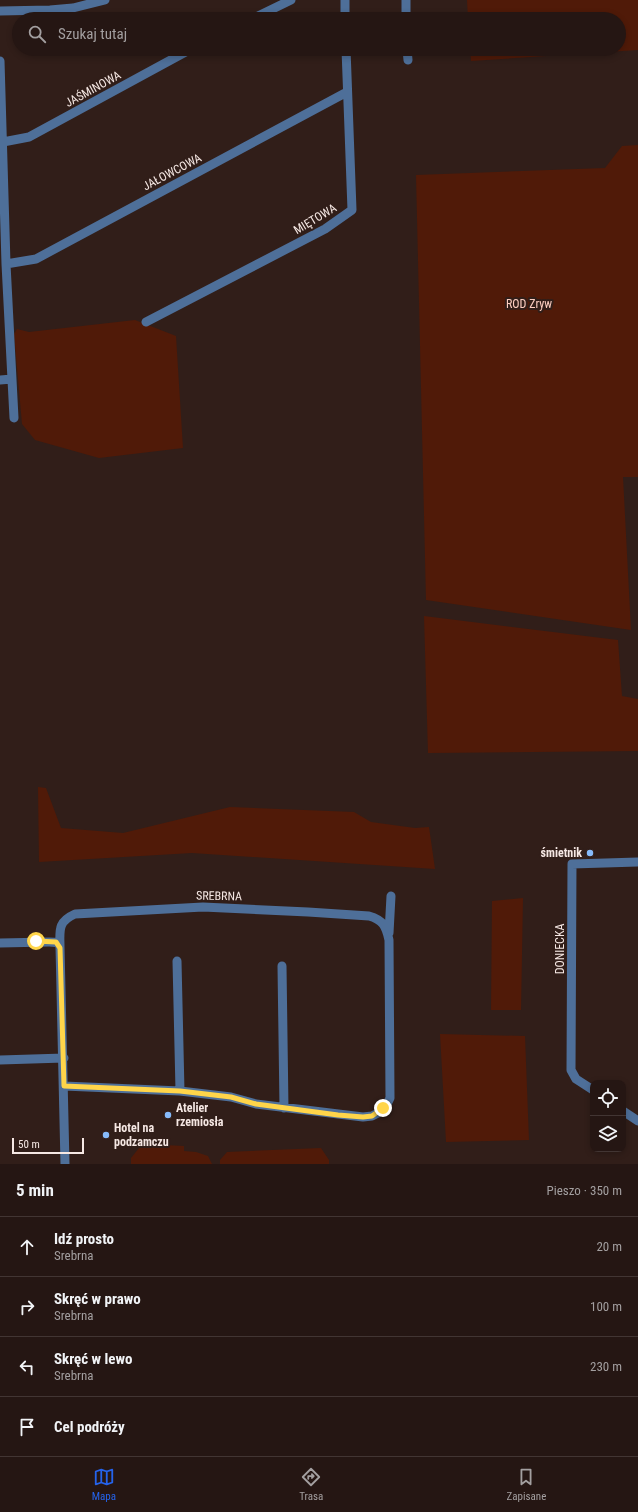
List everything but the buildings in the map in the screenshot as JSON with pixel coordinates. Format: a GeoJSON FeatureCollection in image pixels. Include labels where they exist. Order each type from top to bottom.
{"type":"FeatureCollection","features":[{"type":"Feature","properties":{"kind":"street"},"geometry":{"type":"LineString","coordinates":[[0,11],[73,8],[105,0]]}},
{"type":"Feature","properties":{"kind":"street"},"geometry":{"type":"LineString","coordinates":[[266,12],[291,0]]}},
{"type":"Feature","properties":{"kind":"street"},"geometry":{"type":"LineString","coordinates":[[345,0],[345,12]]}},
{"type":"Feature","properties":{"kind":"street"},"geometry":{"type":"LineString","coordinates":[[406,0],[406,12]]}},
{"type":"Feature","properties":{"kind":"street","name":"JAŚMINOWA"},"geometry":{"type":"LineString","coordinates":[[3,142],[29,137],[178,56]]}},
{"type":"Feature","properties":{"kind":"street","name":"MIĘTOWA"},"geometry":{"type":"LineString","coordinates":[[146,322],[325,229],[352,210],[346,56]]}},
{"type":"Feature","properties":{"kind":"street"},"geometry":{"type":"LineString","coordinates":[[0,61],[6,264],[14,418]]}},
{"type":"Feature","properties":{"kind":"street","name":"JAŁOWCOWA"},"geometry":{"type":"LineString","coordinates":[[6,264],[36,259],[347,92]]}},
{"type":"Feature","properties":{"kind":"street"},"geometry":{"type":"LineString","coordinates":[[0,380],[12,379]]}},
{"type":"Feature","properties":{"kind":"street","name":"DONIECKA"},"geometry":{"type":"LineString","coordinates":[[590,1088],[576,1079],[571,1070],[572,864],[638,862]]}},
{"type":"Feature","properties":{"kind":"street","name":"SREBRNA"},"geometry":{"type":"LineString","coordinates":[[64,1086],[180,1091],[231,1097],[256,1104],[284,1108],[363,1117],[378,1113],[390,1098],[389,940],[391,896]]}},
{"type":"Feature","properties":{"kind":"street","name":"SREBRNA"},"geometry":{"type":"LineString","coordinates":[[65,1164],[64,1058],[60,929],[62,922],[65,919],[74,914],[203,907],[300,911],[369,916],[377,918],[383,922],[389,940]]}},
{"type":"Feature","properties":{"kind":"street"},"geometry":{"type":"LineString","coordinates":[[0,943],[56,942],[60,948]]}},
{"type":"Feature","properties":{"kind":"street"},"geometry":{"type":"LineString","coordinates":[[177,961],[180,1091]]}},
{"type":"Feature","properties":{"kind":"street"},"geometry":{"type":"LineString","coordinates":[[282,966],[284,1108]]}},
{"type":"Feature","properties":{"kind":"street"},"geometry":{"type":"LineString","coordinates":[[0,1060],[64,1058]]}},
{"type":"Feature","properties":{"kind":"street"},"geometry":{"type":"LineString","coordinates":[[626,1113],[638,1121]]}},
{"type":"Feature","properties":{"kind":"green space"},"geometry":{"type":"Polygon","coordinates":[[[467,0],[638,0],[638,50],[626,51],[626,12],[468,12],[467,0]]]}},
{"type":"Feature","properties":{"kind":"green space"},"geometry":{"type":"Polygon","coordinates":[[[471,56],[547,56],[471,61],[471,56]]]}},
{"type":"Feature","properties":{"kind":"green space","name":"ROD Zryw"},"geometry":{"type":"Polygon","coordinates":[[[638,145],[638,477],[623,477],[631,630],[426,600],[416,175],[605,168],[622,146],[638,145]]]}},
{"type":"Feature","properties":{"kind":"green space"},"geometry":{"type":"Polygon","coordinates":[[[135,320],[176,336],[183,448],[99,458],[35,440],[22,424],[14,334],[17,329],[29,332],[135,320]]]}},
{"type":"Feature","properties":{"kind":"green space"},"geometry":{"type":"Polygon","coordinates":[[[424,616],[618,640],[622,696],[638,699],[638,751],[428,753],[424,616]]]}},
{"type":"Feature","properties":{"kind":"green space"},"geometry":{"type":"Polygon","coordinates":[[[38,787],[46,788],[61,828],[123,833],[230,807],[354,812],[371,822],[415,828],[429,827],[435,869],[192,853],[39,862],[38,787]]]}},
{"type":"Feature","properties":{"kind":"green space"},"geometry":{"type":"Polygon","coordinates":[[[523,898],[521,1010],[491,1010],[492,901],[523,898]]]}},
{"type":"Feature","properties":{"kind":"green space"},"geometry":{"type":"Polygon","coordinates":[[[440,1034],[525,1036],[529,1140],[446,1142],[440,1034]]]}},
{"type":"Feature","properties":{"kind":"green space"},"geometry":{"type":"Polygon","coordinates":[[[146,1144],[184,1146],[184,1151],[196,1152],[208,1156],[212,1164],[131,1164],[131,1158],[139,1148],[146,1144]]]}},
{"type":"Feature","properties":{"kind":"green space"},"geometry":{"type":"Polygon","coordinates":[[[321,1148],[329,1160],[329,1164],[220,1164],[220,1160],[227,1152],[321,1148]]]}},
{"type":"Feature","properties":{"kind":"place","name":"śmietnik"},"geometry":{"type":"Point","coordinates":[590,853]}},
{"type":"Feature","properties":{"kind":"place","name":"Atelier rzemiosła"},"geometry":{"type":"Point","coordinates":[168,1115]}},
{"type":"Feature","properties":{"kind":"place","name":"Hotel na podzamczu"},"geometry":{"type":"Point","coordinates":[106,1135]}},
{"type":"Feature","properties":{"kind":"route"},"geometry":{"type":"LineString","coordinates":[[36,941],[56,942],[59,944],[60,948],[64,1086],[180,1091],[231,1097],[256,1104],[363,1117],[372,1116],[383,1108]]}}]}
